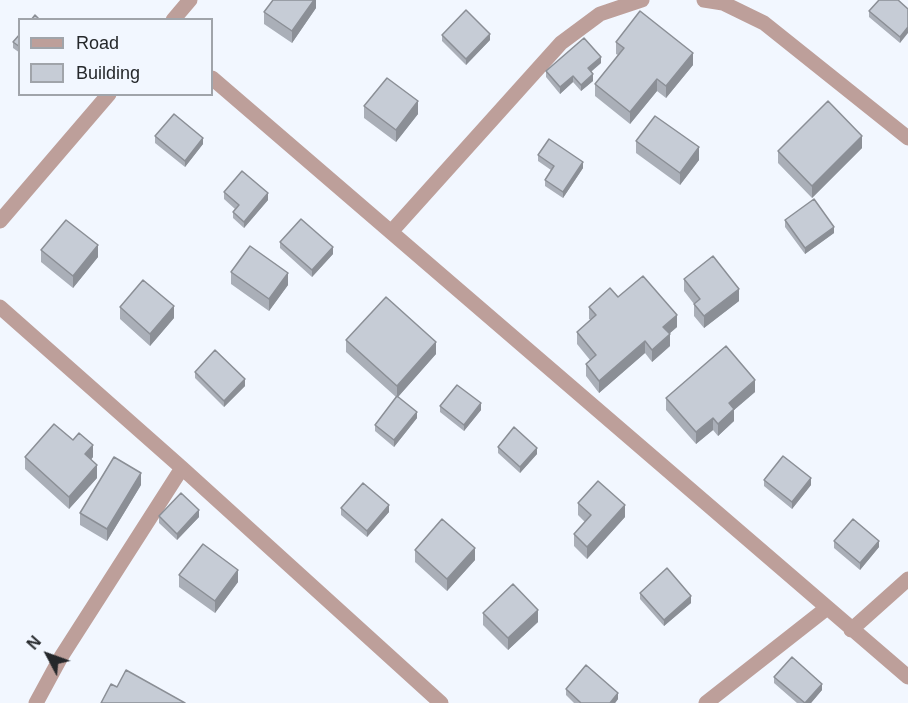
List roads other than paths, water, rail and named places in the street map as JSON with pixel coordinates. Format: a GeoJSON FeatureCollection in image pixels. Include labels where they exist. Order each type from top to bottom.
{"type":"FeatureCollection","features":[{"type":"Feature","properties":{"kind":"street"},"geometry":{"type":"LineString","coordinates":[[175,18],[190,0]]}},
{"type":"Feature","properties":{"kind":"street"},"geometry":{"type":"LineString","coordinates":[[391,232],[561,43],[600,14],[642,0]]}},
{"type":"Feature","properties":{"kind":"street"},"geometry":{"type":"LineString","coordinates":[[704,0],[723,3],[764,23],[908,138]]}},
{"type":"Feature","properties":{"kind":"street"},"geometry":{"type":"LineString","coordinates":[[213,79],[908,677]]}},
{"type":"Feature","properties":{"kind":"street"},"geometry":{"type":"LineString","coordinates":[[0,221],[107,96]]}},
{"type":"Feature","properties":{"kind":"street"},"geometry":{"type":"LineString","coordinates":[[0,307],[182,468],[441,703]]}},
{"type":"Feature","properties":{"kind":"street"},"geometry":{"type":"LineString","coordinates":[[36,703],[61,657],[182,468]]}},
{"type":"Feature","properties":{"kind":"street"},"geometry":{"type":"LineString","coordinates":[[852,630],[908,579]]}},
{"type":"Feature","properties":{"kind":"street"},"geometry":{"type":"LineString","coordinates":[[706,703],[827,608]]}}]}
